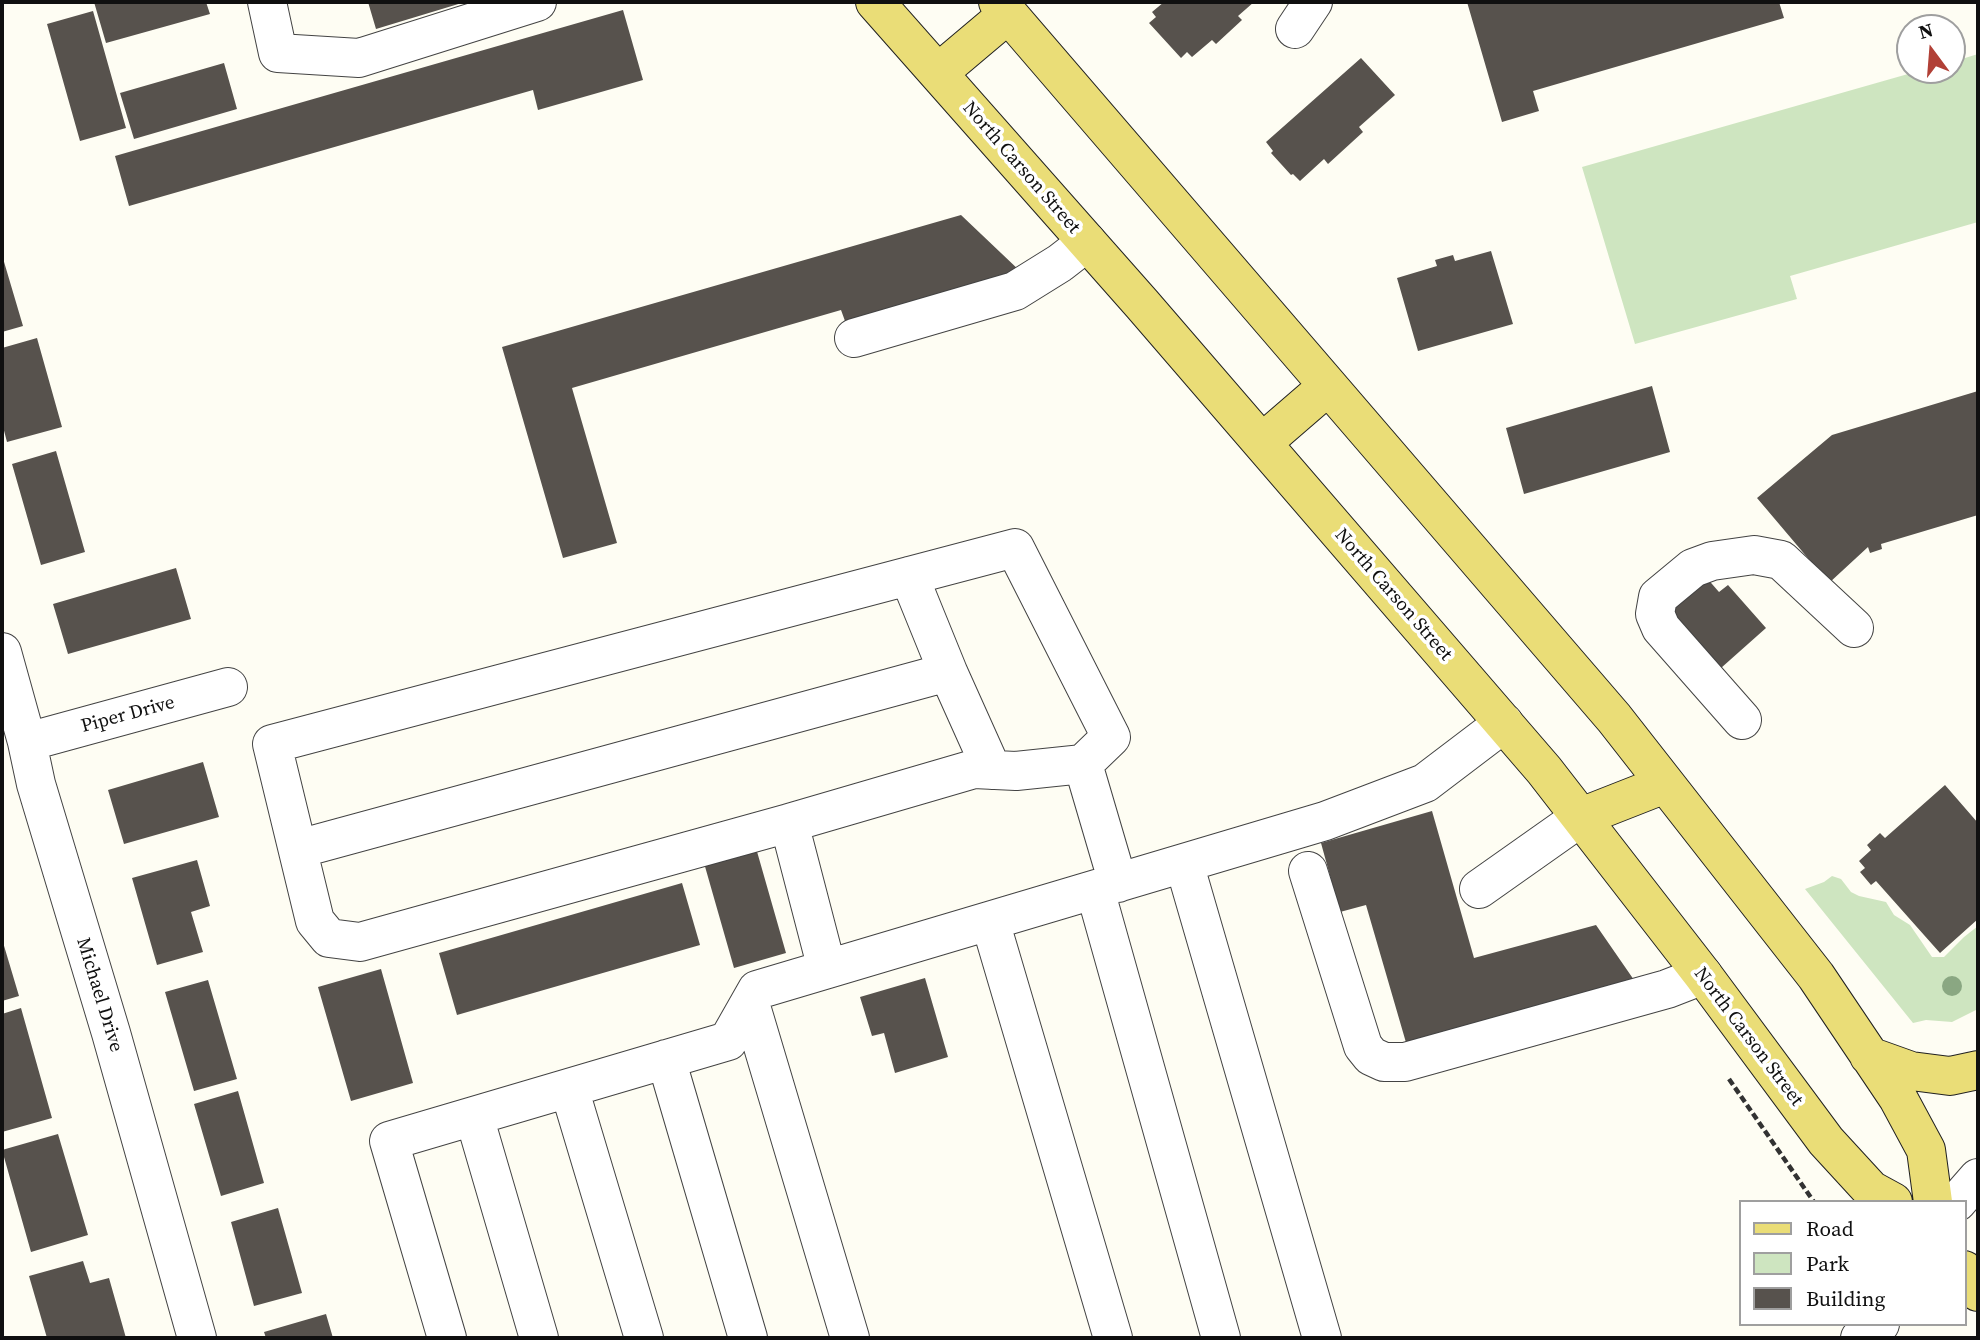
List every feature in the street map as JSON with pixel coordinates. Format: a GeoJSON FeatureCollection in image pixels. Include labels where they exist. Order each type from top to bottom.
{"type":"FeatureCollection","features":[{"type":"Feature","properties":{"kind":"main road","name":"North Carson Street"},"geometry":{"type":"LineString","coordinates":[[875,2],[1504,723],[1581,817],[1703,975],[1826,1141],[1871,1191],[1889,1200]]}},
{"type":"Feature","properties":{"kind":"main road"},"geometry":{"type":"LineString","coordinates":[[938,73],[1009,6],[1328,386],[1614,718],[1816,976],[1898,1098],[1926,1150],[1933,1200]]}},
{"type":"Feature","properties":{"kind":"main road"},"geometry":{"type":"LineString","coordinates":[[1262,443],[1328,386]]}},
{"type":"Feature","properties":{"kind":"main road"},"geometry":{"type":"LineString","coordinates":[[1581,817],[1665,784]]}},
{"type":"Feature","properties":{"kind":"main road"},"geometry":{"type":"LineString","coordinates":[[1869,1056],[1911,1070],[1950,1076],[1978,1070]]}},
{"type":"Feature","properties":{"kind":"main road"},"geometry":{"type":"LineString","coordinates":[[1966,1273],[1978,1292]]}},
{"type":"Feature","properties":{"kind":"street"},"geometry":{"type":"LineString","coordinates":[[267,2],[278,53],[359,58],[537,2]]}},
{"type":"Feature","properties":{"kind":"street"},"geometry":{"type":"LineString","coordinates":[[854,338],[1015,291],[1060,263],[1087,242]]}},
{"type":"Feature","properties":{"kind":"street"},"geometry":{"type":"LineString","coordinates":[[1015,548],[1111,737],[1083,764],[1016,771],[974,769],[360,942],[329,937],[315,921],[272,744],[909,576],[1015,548]]}},
{"type":"Feature","properties":{"kind":"street"},"geometry":{"type":"LineString","coordinates":[[1742,720],[1661,628],[1655,614],[1658,597],[1693,568],[1712,561],[1754,555],[1781,560],[1854,628]]}},
{"type":"Feature","properties":{"kind":"street"},"geometry":{"type":"LineString","coordinates":[[909,576],[992,770]]}},
{"type":"Feature","properties":{"kind":"street","name":"Michael Drive"},"geometry":{"type":"LineString","coordinates":[[2,652],[36,784],[111,1033],[197,1338]]}},
{"type":"Feature","properties":{"kind":"street"},"geometry":{"type":"LineString","coordinates":[[298,849],[948,672]]}},
{"type":"Feature","properties":{"kind":"street","name":"Piper Drive"},"geometry":{"type":"LineString","coordinates":[[27,742],[229,687]]}},
{"type":"Feature","properties":{"kind":"street"},"geometry":{"type":"LineString","coordinates":[[447,1338],[389,1141],[728,1041],[757,990],[1325,821],[1425,783],[1504,723]]}},
{"type":"Feature","properties":{"kind":"street"},"geometry":{"type":"LineString","coordinates":[[1083,764],[1107,886],[1221,1338]]}},
{"type":"Feature","properties":{"kind":"street"},"geometry":{"type":"LineString","coordinates":[[1479,889],[1581,817]]}},
{"type":"Feature","properties":{"kind":"street"},"geometry":{"type":"LineString","coordinates":[[789,823],[827,969]]}},
{"type":"Feature","properties":{"kind":"street"},"geometry":{"type":"LineString","coordinates":[[1184,863],[1322,1338]]}},
{"type":"Feature","properties":{"kind":"street"},"geometry":{"type":"LineString","coordinates":[[1308,871],[1363,1046],[1371,1056],[1384,1062],[1405,1062],[1667,989],[1703,975]]}},
{"type":"Feature","properties":{"kind":"street"},"geometry":{"type":"LineString","coordinates":[[990,920],[1113,1338]]}},
{"type":"Feature","properties":{"kind":"street"},"geometry":{"type":"LineString","coordinates":[[750,1003],[850,1338]]}},
{"type":"Feature","properties":{"kind":"street"},"geometry":{"type":"LineString","coordinates":[[666,1059],[748,1338]]}},
{"type":"Feature","properties":{"kind":"street"},"geometry":{"type":"LineString","coordinates":[[569,1088],[644,1338]]}},
{"type":"Feature","properties":{"kind":"street"},"geometry":{"type":"LineString","coordinates":[[474,1116],[539,1338]]}},
{"type":"Feature","properties":{"kind":"street"},"geometry":{"type":"LineString","coordinates":[[1958,1200],[1978,1178]]}},
{"type":"Feature","properties":{"kind":"street"},"geometry":{"type":"LineString","coordinates":[[1860,1338],[1877,1326]]}},
{"type":"Feature","properties":{"kind":"path"},"geometry":{"type":"LineString","coordinates":[[1728,1077],[1813,1200]]}},
{"type":"Feature","properties":{"kind":"green space"},"geometry":{"type":"Polygon","coordinates":[[[1978,54],[1978,222],[1790,276],[1797,299],[1635,344],[1582,167],[1896,77],[1896,84],[1966,84],[1966,58],[1978,54]]]}},
{"type":"Feature","properties":{"kind":"green space"},"geometry":{"type":"Polygon","coordinates":[[[1832,876],[1841,879],[1851,892],[1859,896],[1886,902],[1894,915],[1910,925],[1932,957],[1944,957],[1978,926],[1978,1009],[1952,1022],[1926,1020],[1913,1023],[1805,889],[1832,876]]]}},
{"type":"Feature","properties":{"kind":"building"},"geometry":{"type":"Polygon","coordinates":[[[94,2],[206,2],[210,14],[106,43],[94,2]]]}},
{"type":"Feature","properties":{"kind":"building"},"geometry":{"type":"Polygon","coordinates":[[[368,2],[465,2],[376,29],[368,2]]]}},
{"type":"Feature","properties":{"kind":"building"},"geometry":{"type":"Polygon","coordinates":[[[1164,2],[1254,2],[1238,16],[1242,20],[1216,44],[1212,40],[1192,57],[1187,52],[1181,58],[1149,23],[1156,17],[1152,12],[1164,2]]]}},
{"type":"Feature","properties":{"kind":"building"},"geometry":{"type":"Polygon","coordinates":[[[1467,2],[1779,2],[1784,18],[1533,91],[1539,111],[1502,122],[1467,2]]]}},
{"type":"Feature","properties":{"kind":"building"},"geometry":{"type":"Polygon","coordinates":[[[623,10],[643,80],[538,110],[533,90],[129,206],[115,156],[623,10]]]}},
{"type":"Feature","properties":{"kind":"building"},"geometry":{"type":"Polygon","coordinates":[[[93,11],[126,128],[80,141],[47,24],[93,11]]]}},
{"type":"Feature","properties":{"kind":"building"},"geometry":{"type":"Polygon","coordinates":[[[1361,58],[1395,95],[1359,127],[1363,132],[1328,164],[1324,159],[1300,181],[1271,153],[1273,151],[1266,142],[1361,58]]]}},
{"type":"Feature","properties":{"kind":"building"},"geometry":{"type":"Polygon","coordinates":[[[224,63],[237,109],[134,139],[120,93],[224,63]]]}},
{"type":"Feature","properties":{"kind":"building"},"geometry":{"type":"Polygon","coordinates":[[[961,215],[1021,272],[845,321],[841,310],[572,388],[617,543],[563,558],[502,347],[961,215]]]}},
{"type":"Feature","properties":{"kind":"building"},"geometry":{"type":"Polygon","coordinates":[[[1491,251],[1513,324],[1418,351],[1397,278],[1437,266],[1435,260],[1453,255],[1455,261],[1491,251]]]}},
{"type":"Feature","properties":{"kind":"building"},"geometry":{"type":"Polygon","coordinates":[[[2,255],[23,326],[2,332],[2,255]]]}},
{"type":"Feature","properties":{"kind":"building"},"geometry":{"type":"Polygon","coordinates":[[[37,338],[62,427],[7,442],[2,423],[2,348],[37,338]]]}},
{"type":"Feature","properties":{"kind":"building"},"geometry":{"type":"Polygon","coordinates":[[[1652,386],[1670,452],[1524,494],[1506,428],[1652,386]]]}},
{"type":"Feature","properties":{"kind":"building"},"geometry":{"type":"Polygon","coordinates":[[[1978,391],[1978,515],[1881,544],[1882,549],[1870,553],[1868,547],[1829,583],[1757,498],[1832,435],[1978,391]]]}},
{"type":"Feature","properties":{"kind":"building"},"geometry":{"type":"Polygon","coordinates":[[[56,451],[85,552],[41,565],[12,464],[56,451]]]}},
{"type":"Feature","properties":{"kind":"building"},"geometry":{"type":"Polygon","coordinates":[[[176,568],[191,619],[68,654],[53,604],[176,568]]]}},
{"type":"Feature","properties":{"kind":"building"},"geometry":{"type":"Polygon","coordinates":[[[1705,576],[1719,592],[1728,585],[1766,628],[1712,676],[1662,613],[1705,576]]]}},
{"type":"Feature","properties":{"kind":"building"},"geometry":{"type":"Polygon","coordinates":[[[203,762],[219,817],[124,844],[108,790],[203,762]]]}},
{"type":"Feature","properties":{"kind":"building"},"geometry":{"type":"Polygon","coordinates":[[[1945,785],[1978,823],[1978,919],[1940,953],[1876,881],[1871,885],[1860,872],[1865,868],[1859,861],[1871,850],[1867,845],[1880,833],[1885,838],[1945,785]]]}},
{"type":"Feature","properties":{"kind":"building"},"geometry":{"type":"Polygon","coordinates":[[[1432,811],[1474,958],[1596,925],[1634,980],[1407,1046],[1366,905],[1340,912],[1321,843],[1432,811]]]}},
{"type":"Feature","properties":{"kind":"building"},"geometry":{"type":"Polygon","coordinates":[[[756,848],[786,953],[734,968],[704,863],[756,848]]]}},
{"type":"Feature","properties":{"kind":"building"},"geometry":{"type":"Polygon","coordinates":[[[197,860],[210,906],[191,912],[203,952],[157,965],[132,878],[197,860]]]}},
{"type":"Feature","properties":{"kind":"building"},"geometry":{"type":"Polygon","coordinates":[[[682,883],[700,945],[457,1015],[439,953],[682,883]]]}},
{"type":"Feature","properties":{"kind":"building"},"geometry":{"type":"Polygon","coordinates":[[[2,939],[19,996],[2,1001],[2,939]]]}},
{"type":"Feature","properties":{"kind":"building"},"geometry":{"type":"Polygon","coordinates":[[[381,969],[413,1083],[351,1101],[318,987],[381,969]]]}},
{"type":"Feature","properties":{"kind":"building"},"geometry":{"type":"Polygon","coordinates":[[[925,978],[948,1057],[895,1073],[884,1033],[872,1036],[860,997],[925,978]]]}},
{"type":"Feature","properties":{"kind":"building"},"geometry":{"type":"Polygon","coordinates":[[[208,980],[237,1079],[194,1091],[165,992],[208,980]]]}},
{"type":"Feature","properties":{"kind":"building"},"geometry":{"type":"Polygon","coordinates":[[[21,1008],[52,1118],[2,1132],[2,1014],[21,1008]]]}},
{"type":"Feature","properties":{"kind":"building"},"geometry":{"type":"Polygon","coordinates":[[[238,1091],[264,1183],[221,1196],[194,1104],[238,1091]]]}},
{"type":"Feature","properties":{"kind":"building"},"geometry":{"type":"Polygon","coordinates":[[[58,1134],[88,1235],[31,1252],[2,1150],[58,1134]]]}},
{"type":"Feature","properties":{"kind":"building"},"geometry":{"type":"Polygon","coordinates":[[[278,1208],[302,1293],[254,1306],[231,1222],[278,1208]]]}},
{"type":"Feature","properties":{"kind":"building"},"geometry":{"type":"Polygon","coordinates":[[[83,1261],[90,1283],[109,1278],[126,1338],[47,1338],[29,1276],[83,1261]]]}},
{"type":"Feature","properties":{"kind":"building"},"geometry":{"type":"Polygon","coordinates":[[[326,1314],[333,1338],[266,1338],[264,1332],[326,1314]]]}}]}
